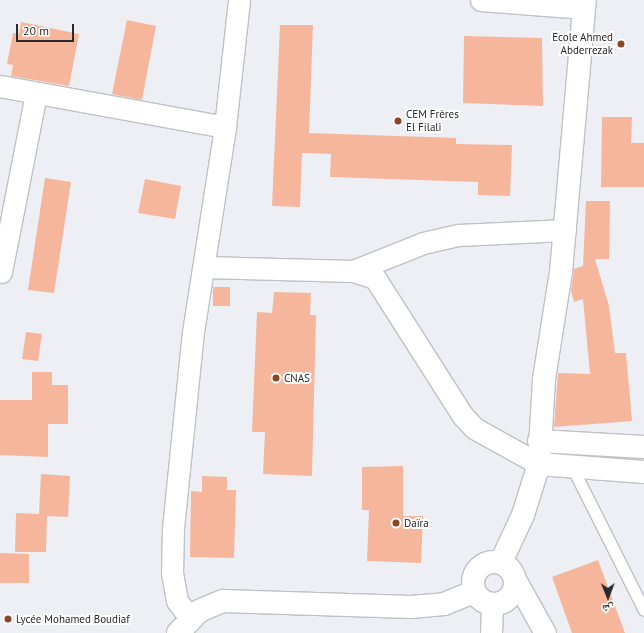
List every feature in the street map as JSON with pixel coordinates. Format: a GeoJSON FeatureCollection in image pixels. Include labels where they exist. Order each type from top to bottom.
{"type":"FeatureCollection","features":[{"type":"Feature","properties":{"kind":"main road"},"geometry":{"type":"LineString","coordinates":[[501,562],[523,515],[539,464],[539,441],[544,379],[565,230],[584,4]]}},
{"type":"Feature","properties":{"kind":"main road"},"geometry":{"type":"LineString","coordinates":[[539,441],[644,447]]}},
{"type":"Feature","properties":{"kind":"main road"},"geometry":{"type":"LineString","coordinates":[[539,464],[571,464],[644,472]]}},
{"type":"Feature","properties":{"kind":"main road"},"geometry":{"type":"LineString","coordinates":[[474,592],[476,571],[488,562],[501,562]]}},
{"type":"Feature","properties":{"kind":"main road"},"geometry":{"type":"LineString","coordinates":[[474,592],[492,604],[508,599],[515,579],[501,562]]}},
{"type":"Feature","properties":{"kind":"main road"},"geometry":{"type":"LineString","coordinates":[[184,625],[223,601],[411,607],[444,604],[474,592]]}},
{"type":"Feature","properties":{"kind":"street"},"geometry":{"type":"LineString","coordinates":[[184,625],[177,601],[172,574],[173,528],[193,332],[224,127],[239,0]]}},
{"type":"Feature","properties":{"kind":"street"},"geometry":{"type":"LineString","coordinates":[[481,0],[584,4]]}},
{"type":"Feature","properties":{"kind":"street"},"geometry":{"type":"LineString","coordinates":[[0,86],[224,127]]}},
{"type":"Feature","properties":{"kind":"street"},"geometry":{"type":"LineString","coordinates":[[1,272],[36,93]]}},
{"type":"Feature","properties":{"kind":"street"},"geometry":{"type":"LineString","coordinates":[[354,271],[423,243],[459,235],[495,230],[565,230]]}},
{"type":"Feature","properties":{"kind":"street"},"geometry":{"type":"LineString","coordinates":[[204,267],[354,271],[370,275],[381,283],[463,416],[474,428],[539,464]]}},
{"type":"Feature","properties":{"kind":"street"},"geometry":{"type":"LineString","coordinates":[[499,443],[539,441]]}},
{"type":"Feature","properties":{"kind":"street"},"geometry":{"type":"LineString","coordinates":[[515,579],[545,633]]}},
{"type":"Feature","properties":{"kind":"street"},"geometry":{"type":"LineString","coordinates":[[491,633],[492,604]]}},
{"type":"Feature","properties":{"kind":"lane"},"geometry":{"type":"LineString","coordinates":[[571,464],[644,610]]}},
{"type":"Feature","properties":{"kind":"building"},"geometry":{"type":"Polygon","coordinates":[[[127,20],[156,26],[142,100],[112,94],[127,20]]]}},
{"type":"Feature","properties":{"kind":"building"},"geometry":{"type":"Polygon","coordinates":[[[21,22],[79,34],[69,86],[11,76],[13,65],[7,64],[13,33],[19,34],[21,22]]]}},
{"type":"Feature","properties":{"kind":"building"},"geometry":{"type":"Polygon","coordinates":[[[280,25],[313,25],[309,133],[456,138],[456,144],[512,145],[510,196],[478,195],[478,182],[330,177],[331,154],[302,153],[300,207],[272,206],[280,25]]]}},
{"type":"Feature","properties":{"kind":"building"},"geometry":{"type":"Polygon","coordinates":[[[464,36],[542,38],[543,106],[463,103],[464,36]]]}},
{"type":"Feature","properties":{"kind":"building"},"geometry":{"type":"Polygon","coordinates":[[[602,117],[632,117],[631,143],[644,143],[644,187],[601,187],[602,117]]]}},
{"type":"Feature","properties":{"kind":"building"},"geometry":{"type":"Polygon","coordinates":[[[45,178],[71,182],[54,293],[28,290],[45,178]]]}},
{"type":"Feature","properties":{"kind":"building"},"geometry":{"type":"Polygon","coordinates":[[[145,179],[181,186],[175,219],[138,213],[145,179]]]}},
{"type":"Feature","properties":{"kind":"building"},"geometry":{"type":"Polygon","coordinates":[[[586,201],[610,201],[609,259],[595,259],[609,306],[615,353],[626,353],[632,421],[554,427],[558,373],[590,374],[583,299],[574,302],[571,291],[574,269],[583,266],[586,201]]]}},
{"type":"Feature","properties":{"kind":"building"},"geometry":{"type":"Polygon","coordinates":[[[213,287],[230,287],[230,306],[213,306],[213,287]]]}},
{"type":"Feature","properties":{"kind":"building"},"geometry":{"type":"Polygon","coordinates":[[[274,292],[311,293],[310,315],[316,315],[312,476],[263,474],[265,432],[252,432],[257,312],[272,313],[274,292]]]}},
{"type":"Feature","properties":{"kind":"building"},"geometry":{"type":"Polygon","coordinates":[[[26,332],[42,334],[38,361],[22,359],[26,332]]]}},
{"type":"Feature","properties":{"kind":"building"},"geometry":{"type":"Polygon","coordinates":[[[32,372],[52,372],[52,385],[68,385],[68,424],[48,424],[48,457],[0,455],[0,400],[32,400],[32,372]]]}},
{"type":"Feature","properties":{"kind":"building"},"geometry":{"type":"Polygon","coordinates":[[[403,466],[403,516],[423,516],[421,563],[367,561],[369,510],[362,510],[362,467],[403,466]]]}},
{"type":"Feature","properties":{"kind":"building"},"geometry":{"type":"Polygon","coordinates":[[[41,474],[70,476],[68,517],[47,516],[46,552],[15,552],[16,513],[39,514],[41,474]]]}},
{"type":"Feature","properties":{"kind":"building"},"geometry":{"type":"Polygon","coordinates":[[[202,476],[227,477],[227,490],[236,490],[234,558],[190,557],[191,491],[202,492],[202,476]]]}},
{"type":"Feature","properties":{"kind":"building"},"geometry":{"type":"Polygon","coordinates":[[[0,553],[29,554],[29,583],[0,583],[0,553]]]}},
{"type":"Feature","properties":{"kind":"building"},"geometry":{"type":"Polygon","coordinates":[[[598,560],[625,633],[572,633],[552,577],[598,560]]]}},
{"type":"Feature","properties":{"kind":"place","name":"Ecole Ahmed Abderrezak"},"geometry":{"type":"Point","coordinates":[621,44]}},
{"type":"Feature","properties":{"kind":"place","name":"CEM Frères El Filali"},"geometry":{"type":"Point","coordinates":[398,121]}},
{"type":"Feature","properties":{"kind":"place","name":"CNAS"},"geometry":{"type":"Point","coordinates":[276,378]}},
{"type":"Feature","properties":{"kind":"place","name":"Daïra"},"geometry":{"type":"Point","coordinates":[396,523]}},
{"type":"Feature","properties":{"kind":"place","name":"Lycée Mohamed Boudiaf"},"geometry":{"type":"Point","coordinates":[8,619]}}]}
